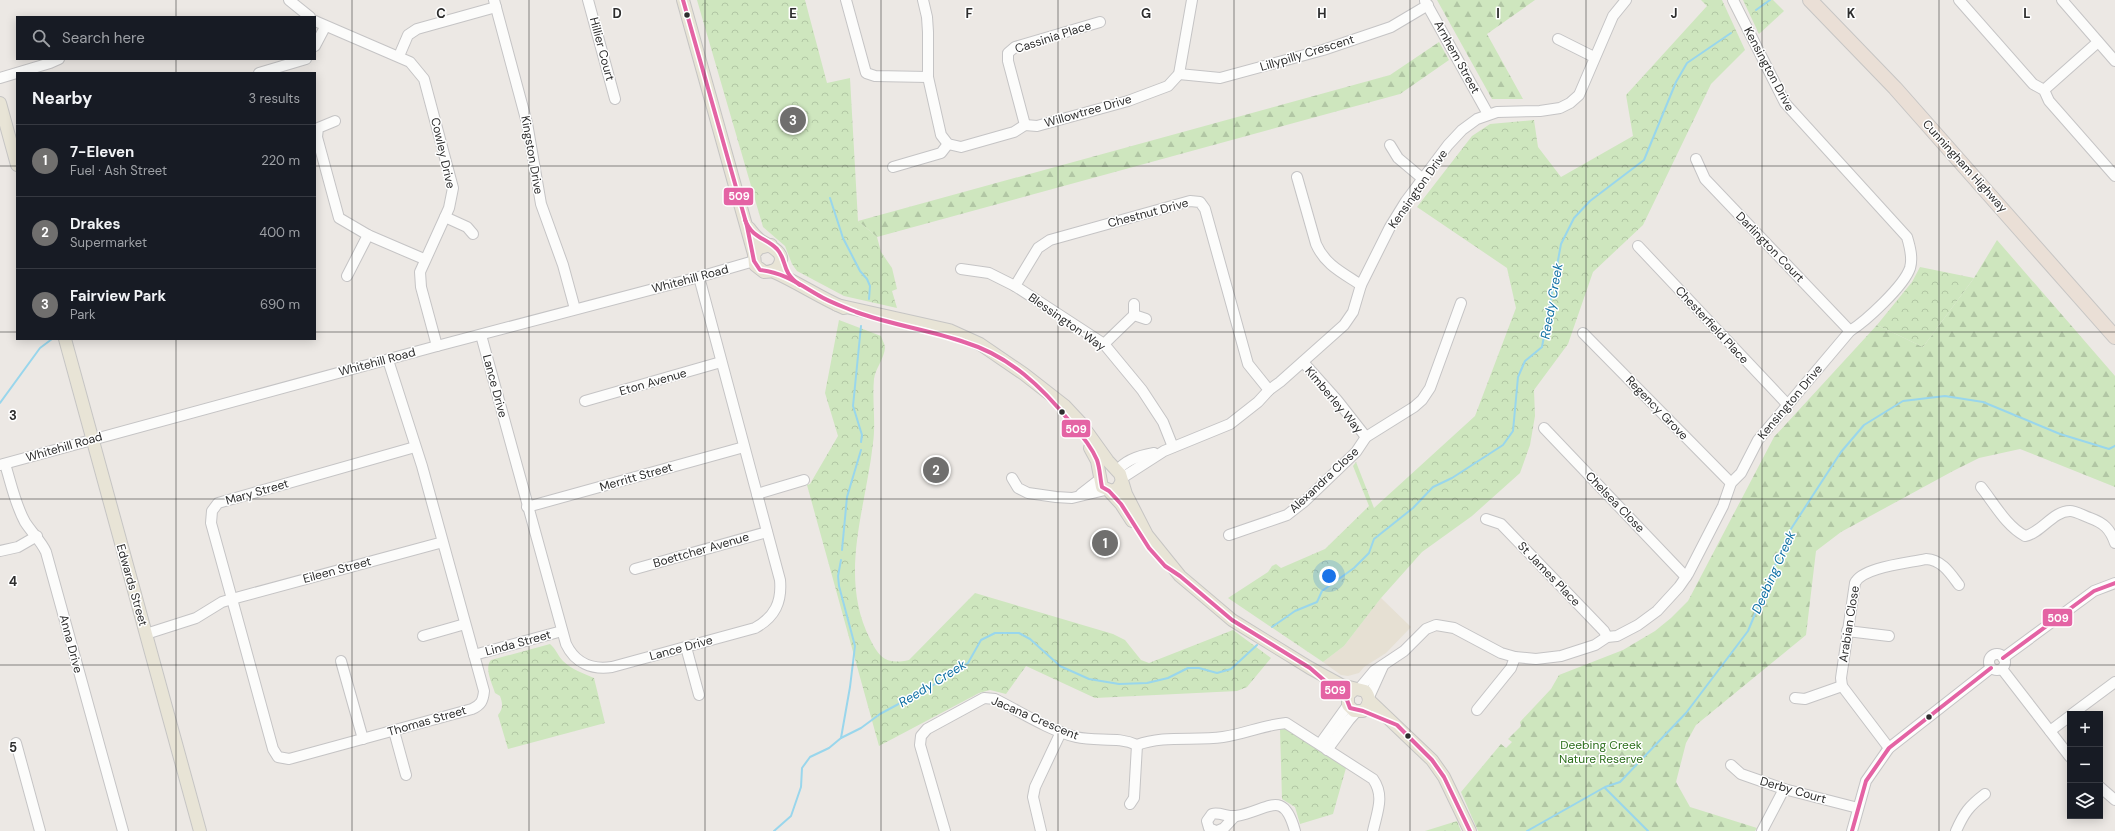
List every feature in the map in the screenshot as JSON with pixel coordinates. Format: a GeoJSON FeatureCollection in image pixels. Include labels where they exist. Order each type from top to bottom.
{"type":"FeatureCollection","features":[{"type":"Feature","properties":{"kind":"highway","name":"Cunningham Highway"},"geometry":{"type":"LineString","coordinates":[[1810,0],[1895,88],[2115,337]]}},
{"type":"Feature","properties":{"kind":"main road"},"geometry":{"type":"LineString","coordinates":[[683,0],[747,226],[754,258],[760,270],[772,271],[837,304],[856,311],[954,338],[1003,359],[1065,406],[1080,422],[1119,475],[1147,535],[1180,576]]}},
{"type":"Feature","properties":{"kind":"main road"},"geometry":{"type":"LineString","coordinates":[[0,103],[16,161]]}},
{"type":"Feature","properties":{"kind":"main road"},"geometry":{"type":"LineString","coordinates":[[747,226],[759,240],[777,249],[783,268],[790,279]]}},
{"type":"Feature","properties":{"kind":"main road"},"geometry":{"type":"LineString","coordinates":[[754,258],[759,248],[771,246]]}},
{"type":"Feature","properties":{"kind":"main road"},"geometry":{"type":"LineString","coordinates":[[772,271],[778,267],[781,260]]}},
{"type":"Feature","properties":{"kind":"main road","name":"Edwards Street"},"geometry":{"type":"LineString","coordinates":[[65,340],[200,831]]}},
{"type":"Feature","properties":{"kind":"main road"},"geometry":{"type":"LineString","coordinates":[[1048,394],[1087,442],[1097,460],[1103,484],[1121,504],[1149,548],[1165,566],[1180,576],[1232,620],[1310,668],[1341,685],[1357,689]]}},
{"type":"Feature","properties":{"kind":"main road"},"geometry":{"type":"LineString","coordinates":[[1103,484],[1104,470],[1119,475]]}},
{"type":"Feature","properties":{"kind":"main road"},"geometry":{"type":"LineString","coordinates":[[1103,484],[1116,490],[1119,475]]}},
{"type":"Feature","properties":{"kind":"main road"},"geometry":{"type":"LineString","coordinates":[[1310,668],[1359,704],[1397,725],[1432,760],[1447,784],[1470,831]]}},
{"type":"Feature","properties":{"kind":"main road"},"geometry":{"type":"LineString","coordinates":[[1357,689],[1348,695],[1359,704]]}},
{"type":"Feature","properties":{"kind":"street"},"geometry":{"type":"LineString","coordinates":[[289,0],[309,16]]}},
{"type":"Feature","properties":{"kind":"street","name":"Hillier Court"},"geometry":{"type":"LineString","coordinates":[[588,0],[615,99]]}},
{"type":"Feature","properties":{"kind":"street"},"geometry":{"type":"LineString","coordinates":[[846,0],[866,73],[874,76],[928,77]]}},
{"type":"Feature","properties":{"kind":"street"},"geometry":{"type":"LineString","coordinates":[[893,167],[941,153],[948,144],[941,135],[928,77],[928,25],[923,0]]}},
{"type":"Feature","properties":{"kind":"street"},"geometry":{"type":"LineString","coordinates":[[1179,74],[1192,0]]}},
{"type":"Feature","properties":{"kind":"street","name":"Kensington Drive"},"geometry":{"type":"LineString","coordinates":[[1119,475],[1123,465],[1137,458],[1169,449],[1230,424],[1258,402],[1269,390],[1344,325],[1352,312],[1361,285],[1390,227],[1422,179],[1462,130],[1488,114],[1507,111],[1540,111],[1560,108],[1570,103],[1579,95],[1594,57],[1613,16],[1626,0]]}},
{"type":"Feature","properties":{"kind":"street","name":"Kensington Drive"},"geometry":{"type":"LineString","coordinates":[[1357,689],[1374,671],[1404,652],[1426,629],[1436,625],[1454,628],[1501,653],[1515,657],[1536,659],[1561,656],[1595,645],[1607,637],[1617,636],[1638,625],[1657,611],[1669,600],[1686,576],[1723,506],[1731,484],[1740,474],[1758,440],[1850,331],[1862,323],[1904,280],[1910,269],[1911,259],[1907,237],[1785,103],[1733,0]]}},
{"type":"Feature","properties":{"kind":"street"},"geometry":{"type":"LineString","coordinates":[[1959,0],[2033,84],[2044,90],[2049,101],[2115,176]]}},
{"type":"Feature","properties":{"kind":"street"},"geometry":{"type":"LineString","coordinates":[[2062,0],[2115,61]]}},
{"type":"Feature","properties":{"kind":"street","name":"Lillypilly Crescent"},"geometry":{"type":"LineString","coordinates":[[1179,74],[1220,78],[1316,52],[1391,27],[1426,3]]}},
{"type":"Feature","properties":{"kind":"street","name":"Arnhem Street"},"geometry":{"type":"LineString","coordinates":[[1426,3],[1488,114]]}},
{"type":"Feature","properties":{"kind":"street"},"geometry":{"type":"LineString","coordinates":[[399,56],[408,35],[417,29],[495,4]]}},
{"type":"Feature","properties":{"kind":"street","name":"Kingston Drive"},"geometry":{"type":"LineString","coordinates":[[495,4],[527,123],[541,204],[563,265],[574,309]]}},
{"type":"Feature","properties":{"kind":"street","name":"Cowley Drive"},"geometry":{"type":"LineString","coordinates":[[316,22],[325,27],[399,56],[417,68],[428,88],[453,188],[452,198],[445,217],[424,259],[420,272],[421,286],[437,346]]}},
{"type":"Feature","properties":{"kind":"street","name":"Cassinia Place"},"geometry":{"type":"LineString","coordinates":[[1025,125],[1008,61],[1008,53],[1015,47],[1100,22]]}},
{"type":"Feature","properties":{"kind":"street"},"geometry":{"type":"LineString","coordinates":[[316,44],[325,27]]}},
{"type":"Feature","properties":{"kind":"street"},"geometry":{"type":"LineString","coordinates":[[1558,39],[1594,57]]}},
{"type":"Feature","properties":{"kind":"street"},"geometry":{"type":"LineString","coordinates":[[2044,90],[2098,42]]}},
{"type":"Feature","properties":{"kind":"street"},"geometry":{"type":"LineString","coordinates":[[20,72],[57,60]]}},
{"type":"Feature","properties":{"kind":"street"},"geometry":{"type":"LineString","coordinates":[[262,72],[303,60]]}},
{"type":"Feature","properties":{"kind":"street"},"geometry":{"type":"LineString","coordinates":[[0,78],[16,73]]}},
{"type":"Feature","properties":{"kind":"street","name":"Willowtree Drive"},"geometry":{"type":"LineString","coordinates":[[948,144],[961,147],[1014,132],[1025,125],[1037,126],[1140,97],[1168,86],[1179,74]]}},
{"type":"Feature","properties":{"kind":"street"},"geometry":{"type":"LineString","coordinates":[[335,121],[318,128],[318,138],[338,214],[343,222],[368,235],[424,259]]}},
{"type":"Feature","properties":{"kind":"street"},"geometry":{"type":"LineString","coordinates":[[1390,145],[1398,158],[1422,179]]}},
{"type":"Feature","properties":{"kind":"street","name":"Darlington Court"},"geometry":{"type":"LineString","coordinates":[[1696,159],[1705,179],[1850,331]]}},
{"type":"Feature","properties":{"kind":"street"},"geometry":{"type":"LineString","coordinates":[[1297,177],[1320,255],[1330,266],[1361,285]]}},
{"type":"Feature","properties":{"kind":"street","name":"Chestnut Drive"},"geometry":{"type":"LineString","coordinates":[[1015,286],[1038,248],[1050,240],[1190,201],[1200,202],[1205,209],[1248,364],[1269,390]]}},
{"type":"Feature","properties":{"kind":"street"},"geometry":{"type":"LineString","coordinates":[[445,217],[467,228],[473,234]]}},
{"type":"Feature","properties":{"kind":"street"},"geometry":{"type":"LineString","coordinates":[[347,276],[368,235]]}},
{"type":"Feature","properties":{"kind":"street","name":"Chesterfield Place"},"geometry":{"type":"LineString","coordinates":[[1638,246],[1787,404]]}},
{"type":"Feature","properties":{"kind":"street","name":"Whitehill Road"},"geometry":{"type":"LineString","coordinates":[[2,464],[574,309],[698,277],[754,258]]}},
{"type":"Feature","properties":{"kind":"street","name":"Blessington Way"},"geometry":{"type":"LineString","coordinates":[[961,269],[990,273],[1015,286],[1104,344],[1142,390],[1163,422],[1169,449]]}},
{"type":"Feature","properties":{"kind":"street","name":"Lance Drive"},"geometry":{"type":"LineString","coordinates":[[481,335],[562,631],[570,652],[585,665],[594,667],[612,667],[756,628],[770,618],[776,611],[780,601],[780,580],[698,277]]}},
{"type":"Feature","properties":{"kind":"street","name":"Alexandra Close"},"geometry":{"type":"LineString","coordinates":[[1229,535],[1287,515],[1305,501],[1356,452],[1366,437],[1422,400],[1430,388],[1461,303]]}},
{"type":"Feature","properties":{"kind":"street"},"geometry":{"type":"LineString","coordinates":[[1104,344],[1134,315],[1134,304]]}},
{"type":"Feature","properties":{"kind":"street"},"geometry":{"type":"LineString","coordinates":[[1134,315],[1146,319]]}},
{"type":"Feature","properties":{"kind":"street","name":"Regency Grove"},"geometry":{"type":"LineString","coordinates":[[1583,333],[1731,484]]}},
{"type":"Feature","properties":{"kind":"street","name":"Thomas Street"},"geometry":{"type":"LineString","coordinates":[[232,599],[275,754],[282,759],[289,759],[394,731],[485,704],[484,691],[422,466],[388,360]]}},
{"type":"Feature","properties":{"kind":"street","name":"Eton Avenue"},"geometry":{"type":"LineString","coordinates":[[585,401],[721,362]]}},
{"type":"Feature","properties":{"kind":"street","name":"Kimberley Way"},"geometry":{"type":"LineString","coordinates":[[1303,362],[1337,400],[1366,437]]}},
{"type":"Feature","properties":{"kind":"street","name":"Chelsea Close"},"geometry":{"type":"LineString","coordinates":[[1544,428],[1686,576]]}},
{"type":"Feature","properties":{"kind":"street","name":"Mary Street"},"geometry":{"type":"LineString","coordinates":[[232,599],[211,522],[212,511],[218,503],[415,447]]}},
{"type":"Feature","properties":{"kind":"street","name":"Merritt Street"},"geometry":{"type":"LineString","coordinates":[[528,507],[744,447]]}},
{"type":"Feature","properties":{"kind":"street","name":"Anna Drive"},"geometry":{"type":"LineString","coordinates":[[2,464],[17,506],[26,523],[37,536],[46,552],[123,831]]}},
{"type":"Feature","properties":{"kind":"street"},"geometry":{"type":"LineString","coordinates":[[1012,478],[1018,488],[1028,493],[1072,498],[1103,484]]}},
{"type":"Feature","properties":{"kind":"street"},"geometry":{"type":"LineString","coordinates":[[757,494],[804,480]]}},
{"type":"Feature","properties":{"kind":"street"},"geometry":{"type":"LineString","coordinates":[[1981,487],[2017,532],[2025,536],[2033,534],[2058,515],[2072,511],[2101,522],[2108,529],[2115,543]]}},
{"type":"Feature","properties":{"kind":"street","name":"St James Place"},"geometry":{"type":"LineString","coordinates":[[1486,518],[1501,524],[1604,632],[1607,637]]}},
{"type":"Feature","properties":{"kind":"street","name":"Boettcher Avenue"},"geometry":{"type":"LineString","coordinates":[[635,569],[767,532]]}},
{"type":"Feature","properties":{"kind":"street"},"geometry":{"type":"LineString","coordinates":[[0,551],[18,547],[37,536]]}},
{"type":"Feature","properties":{"kind":"street","name":"Eileen Street"},"geometry":{"type":"LineString","coordinates":[[232,599],[442,542]]}},
{"type":"Feature","properties":{"kind":"street","name":"Arabian Close"},"geometry":{"type":"LineString","coordinates":[[1842,686],[1841,678],[1847,631],[1857,577],[1867,572],[1926,559],[1934,560],[1946,568],[1959,585]]}},
{"type":"Feature","properties":{"kind":"street"},"geometry":{"type":"LineString","coordinates":[[1852,831],[1866,781],[1876,763],[1889,748],[1991,668],[1995,670],[2094,591],[2115,583]]}},
{"type":"Feature","properties":{"kind":"street"},"geometry":{"type":"LineString","coordinates":[[146,634],[196,618],[222,602],[232,599]]}},
{"type":"Feature","properties":{"kind":"street"},"geometry":{"type":"LineString","coordinates":[[423,636],[465,624]]}},
{"type":"Feature","properties":{"kind":"street","name":"Linda Street"},"geometry":{"type":"LineString","coordinates":[[474,655],[562,631]]}},
{"type":"Feature","properties":{"kind":"street"},"geometry":{"type":"LineString","coordinates":[[1847,631],[1889,636]]}},
{"type":"Feature","properties":{"kind":"street"},"geometry":{"type":"LineString","coordinates":[[686,647],[699,695]]}},
{"type":"Feature","properties":{"kind":"street"},"geometry":{"type":"LineString","coordinates":[[1991,668],[1989,660],[1993,655],[1998,655],[2067,753]]}},
{"type":"Feature","properties":{"kind":"street"},"geometry":{"type":"LineString","coordinates":[[1477,710],[1511,668],[1515,657]]}},
{"type":"Feature","properties":{"kind":"street"},"geometry":{"type":"LineString","coordinates":[[341,661],[363,739]]}},
{"type":"Feature","properties":{"kind":"street"},"geometry":{"type":"LineString","coordinates":[[1324,747],[1348,720],[1381,674],[1383,666]]}},
{"type":"Feature","properties":{"kind":"street"},"geometry":{"type":"LineString","coordinates":[[2076,711],[2115,682]]}},
{"type":"Feature","properties":{"kind":"street"},"geometry":{"type":"LineString","coordinates":[[1795,698],[1805,699],[1842,686],[1889,748]]}},
{"type":"Feature","properties":{"kind":"street","name":"Jacana Crescent"},"geometry":{"type":"LineString","coordinates":[[945,831],[920,746],[921,736],[927,729],[984,698],[995,699],[1061,732],[1088,740],[1126,740],[1137,745]]}},
{"type":"Feature","properties":{"kind":"street"},"geometry":{"type":"LineString","coordinates":[[2050,731],[2067,718]]}},
{"type":"Feature","properties":{"kind":"street"},"geometry":{"type":"LineString","coordinates":[[1130,804],[1134,798],[1137,745],[1150,740],[1222,737],[1273,724],[1286,723],[1373,780],[1379,788],[1380,800],[1373,831]]}},
{"type":"Feature","properties":{"kind":"street"},"geometry":{"type":"LineString","coordinates":[[394,731],[406,775]]}},
{"type":"Feature","properties":{"kind":"street"},"geometry":{"type":"LineString","coordinates":[[1041,831],[1033,797],[1035,788],[1061,732]]}},
{"type":"Feature","properties":{"kind":"street"},"geometry":{"type":"LineString","coordinates":[[16,743],[40,831]]}},
{"type":"Feature","properties":{"kind":"street","name":"Derby Court"},"geometry":{"type":"LineString","coordinates":[[1731,765],[1741,774],[1784,789],[1858,808]]}},
{"type":"Feature","properties":{"kind":"street"},"geometry":{"type":"LineString","coordinates":[[1762,831],[1784,789]]}},
{"type":"Feature","properties":{"kind":"street"},"geometry":{"type":"LineString","coordinates":[[2103,790],[2115,800]]}},
{"type":"Feature","properties":{"kind":"street"},"geometry":{"type":"LineString","coordinates":[[1956,831],[1965,812],[1971,804],[1985,794]]}},
{"type":"Feature","properties":{"kind":"street"},"geometry":{"type":"LineString","coordinates":[[1235,816],[1224,828],[1216,831],[1209,828],[1207,821],[1212,814],[1218,813],[1235,816],[1277,804],[1286,808],[1291,815],[1295,831]]}},
{"type":"Feature","properties":{"kind":"shaded area"},"geometry":{"type":"Polygon","coordinates":[[[1381,598],[1411,627],[1386,653],[1364,667],[1359,673],[1348,676],[1341,675],[1323,662],[1344,646],[1381,598]]]}},
{"type":"Feature","properties":{"kind":"green space"},"geometry":{"type":"Polygon","coordinates":[[[697,0],[805,0],[827,83],[850,78],[858,221],[877,237],[881,252],[892,268],[897,289],[892,291],[897,308],[844,296],[797,271],[792,264],[785,246],[763,227],[697,0]]]}},
{"type":"Feature","properties":{"kind":"green space"},"geometry":{"type":"Polygon","coordinates":[[[1437,0],[1535,0],[1487,34],[1523,99],[1492,99],[1437,0]]]}},
{"type":"Feature","properties":{"kind":"green space"},"geometry":{"type":"Polygon","coordinates":[[[1701,0],[1722,0],[1745,50],[1711,84],[1643,225],[1593,272],[1568,344],[1534,390],[1535,416],[1530,445],[1520,473],[1472,516],[1422,552],[1381,598],[1344,646],[1323,662],[1228,598],[1268,572],[1272,566],[1276,564],[1281,568],[1325,549],[1369,506],[1353,466],[1356,462],[1374,508],[1475,416],[1516,308],[1507,268],[1417,207],[1472,136],[1490,124],[1534,120],[1538,147],[1561,177],[1633,136],[1626,95],[1707,6],[1701,0]]]}},
{"type":"Feature","properties":{"kind":"green space"},"geometry":{"type":"Polygon","coordinates":[[[1743,0],[1773,0],[1784,11],[1759,34],[1743,0]]]}},
{"type":"Feature","properties":{"kind":"green space"},"geometry":{"type":"Polygon","coordinates":[[[1439,42],[1449,60],[1400,94],[877,237],[858,221],[1390,75],[1439,42]]]}},
{"type":"Feature","properties":{"kind":"green space","name":"Deebing Creek Nature Reserve"},"geometry":{"type":"Polygon","coordinates":[[[1997,240],[2115,376],[2115,487],[2020,449],[1979,458],[1953,471],[1841,532],[1816,551],[1806,635],[1696,725],[1686,743],[1676,782],[1690,807],[1757,828],[1755,831],[1478,831],[1461,792],[1501,744],[1506,748],[1512,742],[1508,739],[1521,726],[1520,722],[1551,689],[1559,675],[1623,650],[1655,631],[1671,618],[1688,601],[1774,437],[1877,325],[1923,347],[1974,278],[1997,240]]]}},
{"type":"Feature","properties":{"kind":"green space"},"geometry":{"type":"Polygon","coordinates":[[[1920,267],[1974,278],[1923,347],[1877,325],[1912,282],[1920,267]]]}},
{"type":"Feature","properties":{"kind":"green space"},"geometry":{"type":"Polygon","coordinates":[[[839,320],[881,336],[885,346],[883,356],[874,379],[874,435],[870,468],[857,542],[855,566],[856,591],[861,615],[873,646],[880,655],[889,661],[895,662],[909,660],[975,593],[1113,634],[1125,640],[1141,660],[1149,663],[1233,630],[1271,658],[1247,687],[1237,691],[1095,698],[1026,666],[1006,694],[990,690],[979,693],[879,746],[807,485],[810,484],[838,436],[825,393],[839,320]]]}},
{"type":"Feature","properties":{"kind":"green space"},"geometry":{"type":"Polygon","coordinates":[[[550,644],[566,664],[594,678],[605,723],[508,749],[498,715],[502,708],[502,702],[500,696],[495,693],[488,671],[489,663],[491,660],[550,644]]]}},
{"type":"Feature","properties":{"kind":"green space"},"geometry":{"type":"Polygon","coordinates":[[[1289,728],[1346,768],[1333,814],[1300,824],[1295,807],[1282,799],[1280,729],[1289,728]]]}},
{"type":"Feature","properties":{"kind":"green space"},"geometry":{"type":"Polygon","coordinates":[[[1457,821],[1461,831],[1425,831],[1457,821]]]}},
{"type":"Feature","properties":{"kind":"waterway","name":"Reedy Creek"},"geometry":{"type":"LineString","coordinates":[[1756,10],[1770,0]]}},
{"type":"Feature","properties":{"kind":"waterway","name":"Reedy Creek"},"geometry":{"type":"LineString","coordinates":[[1272,627],[1295,611],[1317,602],[1322,591],[1354,568],[1369,553],[1374,539],[1413,508],[1433,487],[1452,478],[1503,445],[1513,431],[1518,377],[1525,361],[1542,347],[1561,244],[1574,218],[1590,201],[1644,160],[1676,82],[1687,63],[1731,33]]}},
{"type":"Feature","properties":{"kind":"waterway"},"geometry":{"type":"LineString","coordinates":[[830,198],[843,238],[860,271],[867,279],[870,286],[869,299]]}},
{"type":"Feature","properties":{"kind":"waterway"},"geometry":{"type":"LineString","coordinates":[[861,326],[853,406],[862,435],[861,442]]}},
{"type":"Feature","properties":{"kind":"waterway"},"geometry":{"type":"LineString","coordinates":[[0,403],[40,348],[51,340]]}},
{"type":"Feature","properties":{"kind":"waterway","name":"Deebing Creek"},"geometry":{"type":"LineString","coordinates":[[1527,831],[1605,787],[1620,782],[1686,713],[1748,631],[1789,532],[1841,452],[1864,425],[1903,401],[1945,396],[1983,402],[2060,434],[2109,449],[2115,446]]}},
{"type":"Feature","properties":{"kind":"waterway"},"geometry":{"type":"LineString","coordinates":[[842,550],[847,497],[861,450]]}},
{"type":"Feature","properties":{"kind":"waterway"},"geometry":{"type":"LineString","coordinates":[[841,560],[838,576],[839,586],[855,646],[850,687],[841,738]]}},
{"type":"Feature","properties":{"kind":"waterway","name":"Reedy Creek"},"geometry":{"type":"LineString","coordinates":[[774,831],[791,816],[801,787],[802,768],[810,757],[829,748],[841,738],[861,728],[880,714],[930,687],[968,663],[981,640],[995,633],[1019,633],[1030,639],[1060,666],[1089,679],[1119,684],[1147,683],[1168,678],[1188,668],[1199,668],[1217,673],[1231,669],[1257,645]]}},
{"type":"Feature","properties":{"kind":"waterway"},"geometry":{"type":"LineString","coordinates":[[1605,788],[1648,831]]}},
{"type":"Feature","properties":{"kind":"transit line","name":"509"},"geometry":{"type":"LineString","coordinates":[[683,0],[747,226],[754,261],[760,270],[783,276],[827,300],[856,312],[951,338],[981,348],[1010,364],[1024,374],[1049,397],[1086,440],[1097,460],[1102,487],[1109,491],[1121,504],[1149,548],[1165,566],[1180,576],[1232,620],[1310,668],[1347,700],[1350,708],[1363,711],[1397,725],[1432,760],[1444,777],[1470,831]]}},
{"type":"Feature","properties":{"kind":"transit line","name":"509"},"geometry":{"type":"LineString","coordinates":[[745,220],[755,234],[777,249],[787,271],[800,285]]}},
{"type":"Feature","properties":{"kind":"transit line","name":"509"},"geometry":{"type":"LineString","coordinates":[[2003,658],[2094,591],[2115,583]]}},
{"type":"Feature","properties":{"kind":"transit line","name":"509"},"geometry":{"type":"LineString","coordinates":[[1852,831],[1866,781],[1889,748],[1991,668]]}},
{"type":"Feature","properties":{"kind":"place","name":"Fairview Park"},"geometry":{"type":"Point","coordinates":[793,120]}},
{"type":"Feature","properties":{"kind":"place","name":"Drakes"},"geometry":{"type":"Point","coordinates":[936,470]}},
{"type":"Feature","properties":{"kind":"place","name":"7-Eleven"},"geometry":{"type":"Point","coordinates":[1105,543]}}]}
